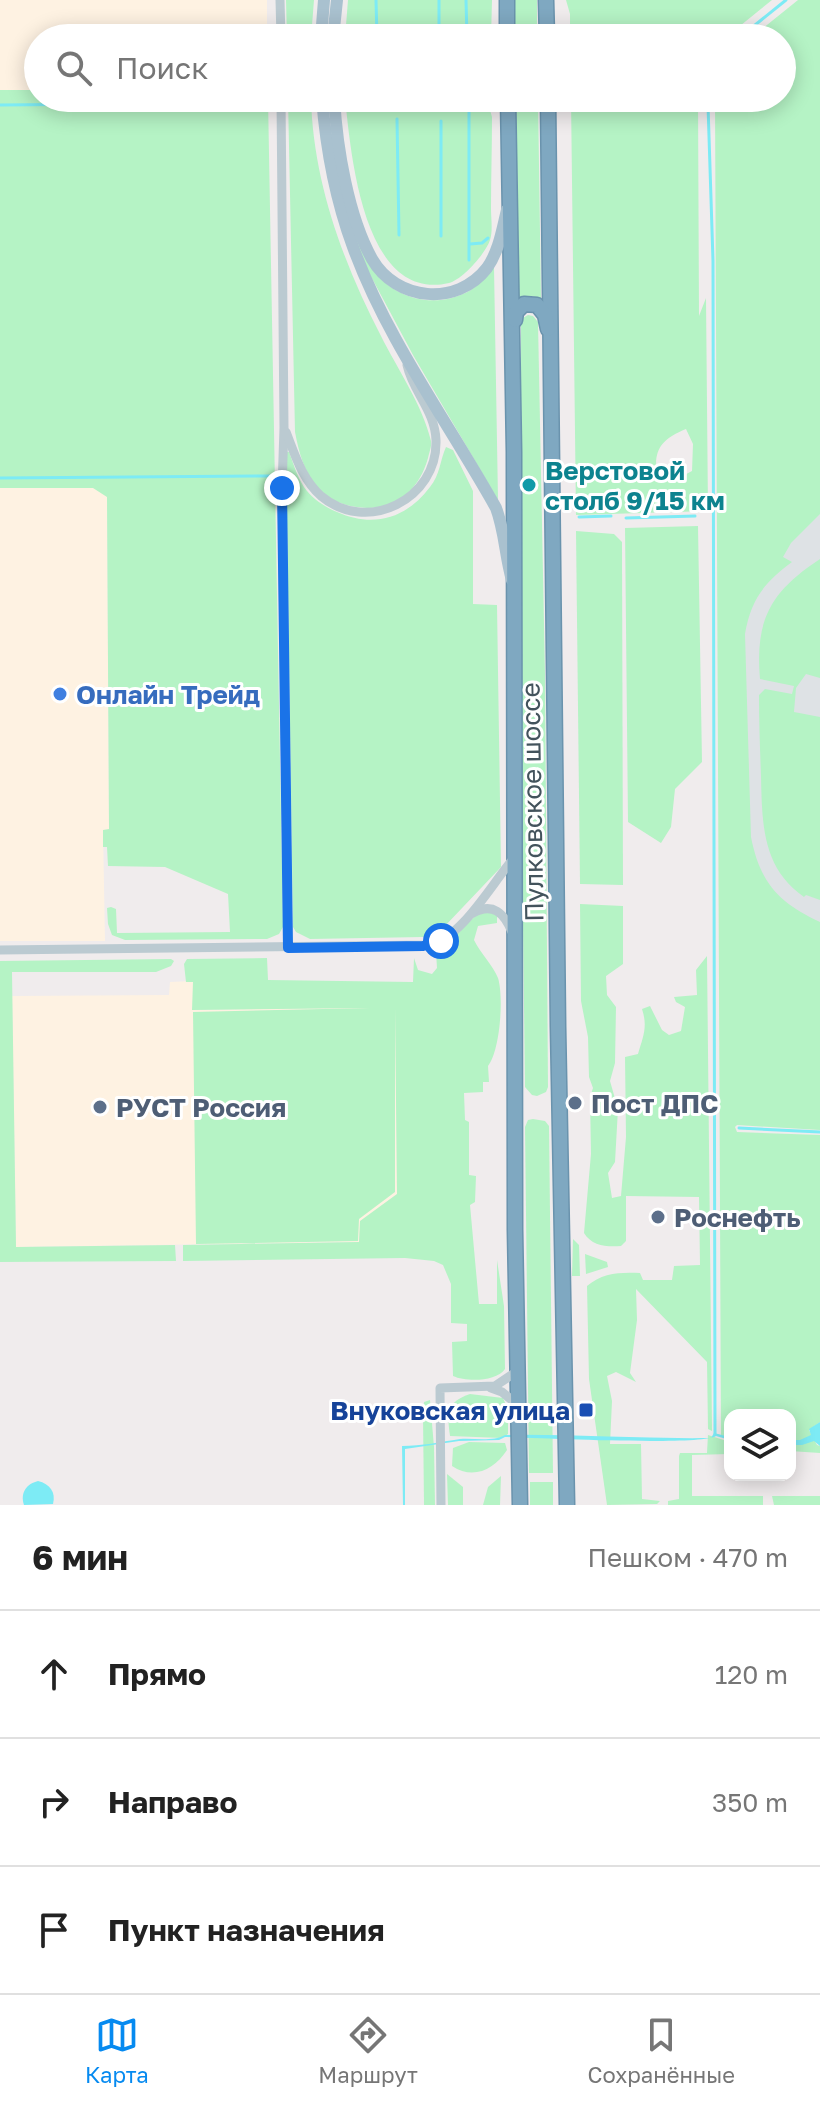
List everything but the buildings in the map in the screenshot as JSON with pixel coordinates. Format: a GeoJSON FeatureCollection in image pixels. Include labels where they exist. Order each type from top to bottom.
{"type":"FeatureCollection","features":[{"type":"Feature","properties":{"kind":"highway"},"geometry":{"type":"LineString","coordinates":[[507,0],[507,24]]}},
{"type":"Feature","properties":{"kind":"highway"},"geometry":{"type":"LineString","coordinates":[[547,3],[547,24]]}},
{"type":"Feature","properties":{"kind":"highway","name":"Пулковское шоссе"},"geometry":{"type":"LineString","coordinates":[[508,112],[513,340],[515,1230],[520,1505]]}},
{"type":"Feature","properties":{"kind":"highway","name":"Пулковское шоссе"},"geometry":{"type":"LineString","coordinates":[[548,112],[558,1011],[568,1504]]}},
{"type":"Feature","properties":{"kind":"highway"},"geometry":{"type":"LineString","coordinates":[[513,340],[516,312],[524,304],[537,305],[545,315],[552,346]]}},
{"type":"Feature","properties":{"kind":"main road"},"geometry":{"type":"LineString","coordinates":[[322,24],[324,0]]}},
{"type":"Feature","properties":{"kind":"main road"},"geometry":{"type":"LineString","coordinates":[[334,24],[337,0]]}},
{"type":"Feature","properties":{"kind":"main road"},"geometry":{"type":"LineString","coordinates":[[324,112],[342,215],[369,284],[402,348],[496,508],[513,585]]}},
{"type":"Feature","properties":{"kind":"main road"},"geometry":{"type":"LineString","coordinates":[[336,112],[342,163],[353,210],[372,258],[382,274],[408,291],[433,295],[455,291],[485,271],[497,249],[510,197]]}},
{"type":"Feature","properties":{"kind":"street"},"geometry":{"type":"LineString","coordinates":[[280,0],[281,24]]}},
{"type":"Feature","properties":{"kind":"street"},"geometry":{"type":"LineString","coordinates":[[281,112],[288,948]]}},
{"type":"Feature","properties":{"kind":"street"},"geometry":{"type":"LineString","coordinates":[[284,428],[306,479],[328,501],[361,513],[398,505],[416,492],[427,478],[435,454],[435,433],[428,407],[409,375],[402,348]]}},
{"type":"Feature","properties":{"kind":"street"},"geometry":{"type":"LineString","coordinates":[[0,950],[429,945],[448,936],[516,855]]}},
{"type":"Feature","properties":{"kind":"street"},"geometry":{"type":"LineString","coordinates":[[466,917],[481,909],[493,908],[503,914],[514,936]]}},
{"type":"Feature","properties":{"kind":"street"},"geometry":{"type":"LineString","coordinates":[[441,1505],[440,1388],[488,1387],[501,1384],[519,1370]]}},
{"type":"Feature","properties":{"kind":"street"},"geometry":{"type":"LineString","coordinates":[[488,1387],[502,1392],[519,1407]]}},
{"type":"Feature","properties":{"kind":"shaded area"},"geometry":{"type":"Polygon","coordinates":[[[0,0],[267,0],[267,24],[24,24],[24,90],[0,90],[0,0]]]}},
{"type":"Feature","properties":{"kind":"shaded area"},"geometry":{"type":"Polygon","coordinates":[[[820,474],[820,971],[727,884],[728,527],[820,474]]]}},
{"type":"Feature","properties":{"kind":"shaded area"},"geometry":{"type":"Polygon","coordinates":[[[0,488],[94,488],[107,496],[109,830],[103,830],[105,941],[0,941],[0,488]]]}},
{"type":"Feature","properties":{"kind":"shaded area"},"geometry":{"type":"Polygon","coordinates":[[[193,981],[193,1010],[396,1007],[397,1194],[361,1221],[359,1242],[16,1247],[12,996],[169,995],[170,982],[193,981]]]}},
{"type":"Feature","properties":{"kind":"green space"},"geometry":{"type":"Polygon","coordinates":[[[286,0],[314,0],[312,24],[287,24],[286,0]]]}},
{"type":"Feature","properties":{"kind":"green space"},"geometry":{"type":"Polygon","coordinates":[[[348,0],[492,0],[491,24],[346,24],[348,0]]]}},
{"type":"Feature","properties":{"kind":"green space"},"geometry":{"type":"Polygon","coordinates":[[[515,0],[537,0],[537,24],[515,24],[515,0]]]}},
{"type":"Feature","properties":{"kind":"green space"},"geometry":{"type":"Polygon","coordinates":[[[566,0],[772,0],[742,24],[570,24],[566,0]]]}},
{"type":"Feature","properties":{"kind":"green space"},"geometry":{"type":"Polygon","coordinates":[[[798,0],[820,0],[820,514],[791,543],[783,557],[792,562],[760,593],[745,634],[751,837],[755,853],[774,890],[793,907],[820,922],[820,1130],[735,1127],[737,1132],[820,1135],[820,1422],[809,1430],[820,1446],[820,1453],[796,1451],[796,1409],[724,1409],[724,1436],[721,1435],[715,112],[796,112],[796,24],[768,24],[798,0]]]}},
{"type":"Feature","properties":{"kind":"green space"},"geometry":{"type":"Polygon","coordinates":[[[0,90],[24,90],[24,112],[268,112],[283,927],[279,934],[267,939],[125,940],[112,935],[107,908],[111,907],[116,909],[117,933],[230,932],[228,894],[165,867],[108,866],[107,847],[103,847],[103,830],[109,829],[107,497],[93,488],[0,488],[0,90]]]}},
{"type":"Feature","properties":{"kind":"green space"},"geometry":{"type":"Polygon","coordinates":[[[288,112],[312,112],[317,160],[332,221],[354,280],[416,400],[431,441],[424,469],[414,487],[389,505],[367,508],[337,501],[316,486],[303,462],[295,432],[288,112]]]}},
{"type":"Feature","properties":{"kind":"green space"},"geometry":{"type":"Polygon","coordinates":[[[330,112],[333,112],[369,264],[378,276],[401,293],[415,298],[443,300],[471,290],[494,267],[498,500],[413,355],[366,267],[350,224],[330,112]]]}},
{"type":"Feature","properties":{"kind":"green space"},"geometry":{"type":"Polygon","coordinates":[[[347,112],[491,112],[492,229],[484,252],[467,272],[449,283],[420,283],[397,270],[380,248],[367,219],[352,153],[347,112]]]}},
{"type":"Feature","properties":{"kind":"green space"},"geometry":{"type":"Polygon","coordinates":[[[516,112],[538,112],[541,299],[532,296],[519,298],[516,112]]]}},
{"type":"Feature","properties":{"kind":"green space"},"geometry":{"type":"Polygon","coordinates":[[[571,112],[698,112],[699,316],[706,298],[708,511],[576,515],[571,112]],[[686,429],[661,446],[656,458],[657,475],[675,480],[692,471],[693,444],[686,429]]]}},
{"type":"Feature","properties":{"kind":"green space"},"geometry":{"type":"Polygon","coordinates":[[[528,315],[538,322],[545,674],[548,1087],[546,1092],[537,1096],[525,1087],[520,677],[521,325],[528,315]]]}},
{"type":"Feature","properties":{"kind":"green space"},"geometry":{"type":"Polygon","coordinates":[[[446,447],[453,450],[473,491],[473,604],[497,605],[501,867],[444,927],[423,937],[310,939],[293,927],[286,452],[289,452],[304,487],[317,501],[350,517],[376,520],[400,513],[421,498],[436,478],[446,447]]]}},
{"type":"Feature","properties":{"kind":"green space"},"geometry":{"type":"Polygon","coordinates":[[[698,526],[702,762],[675,789],[671,827],[661,843],[628,822],[625,528],[698,526]]]}},
{"type":"Feature","properties":{"kind":"green space"},"geometry":{"type":"Polygon","coordinates":[[[576,531],[614,534],[622,542],[623,885],[580,884],[576,531]]]}},
{"type":"Feature","properties":{"kind":"green space"},"geometry":{"type":"Polygon","coordinates":[[[820,559],[820,678],[806,674],[796,688],[794,712],[820,717],[820,900],[804,897],[790,885],[772,858],[767,843],[762,811],[759,695],[765,689],[792,694],[794,686],[760,679],[759,658],[760,640],[769,609],[789,583],[820,559]]]}},
{"type":"Feature","properties":{"kind":"green space"},"geometry":{"type":"Polygon","coordinates":[[[580,904],[623,906],[623,964],[606,976],[607,995],[616,1007],[615,1063],[610,1081],[618,1109],[615,1162],[608,1173],[612,1198],[621,1196],[626,1137],[625,1057],[638,1054],[645,1027],[642,1009],[650,1006],[662,1030],[669,1035],[681,1031],[685,1007],[674,997],[697,995],[696,970],[707,956],[712,1431],[708,1429],[707,1362],[636,1289],[637,1320],[630,1373],[636,1382],[616,1372],[607,1376],[612,1401],[610,1444],[641,1444],[642,1499],[660,1501],[657,1504],[607,1505],[589,1379],[587,1286],[599,1278],[618,1273],[640,1273],[643,1280],[672,1280],[674,1266],[700,1265],[699,1197],[626,1196],[626,1241],[621,1246],[600,1245],[584,1233],[591,1154],[590,1097],[593,1088],[589,1077],[588,1037],[581,1001],[580,904]]]}},
{"type":"Feature","properties":{"kind":"green space"},"geometry":{"type":"Polygon","coordinates":[[[481,911],[497,914],[497,923],[478,926],[474,940],[498,978],[500,1024],[488,1066],[489,1082],[483,1082],[483,1092],[464,1093],[465,1120],[469,1122],[469,1175],[476,1176],[475,1202],[470,1205],[479,1304],[497,1304],[497,1260],[504,1306],[505,1369],[488,1379],[473,1380],[453,1376],[452,1342],[467,1341],[467,1324],[451,1323],[451,1284],[443,1265],[434,1261],[405,1258],[183,1261],[183,1245],[359,1242],[360,1221],[397,1194],[395,1007],[395,1192],[359,1219],[358,1241],[196,1244],[193,1012],[370,1008],[192,1010],[193,982],[186,982],[184,964],[187,959],[267,958],[268,980],[413,982],[414,958],[418,970],[432,974],[437,968],[436,952],[481,911]]]}},
{"type":"Feature","properties":{"kind":"green space"},"geometry":{"type":"Polygon","coordinates":[[[0,961],[174,961],[171,966],[156,972],[12,972],[16,1247],[175,1245],[176,1261],[0,1262],[0,961]]]}},
{"type":"Feature","properties":{"kind":"green space"},"geometry":{"type":"Polygon","coordinates":[[[528,1120],[545,1121],[549,1126],[553,1473],[529,1473],[525,1127],[528,1120]]]}},
{"type":"Feature","properties":{"kind":"green space"},"geometry":{"type":"Polygon","coordinates":[[[573,1239],[579,1245],[580,1276],[572,1276],[573,1239]]]}},
{"type":"Feature","properties":{"kind":"green space"},"geometry":{"type":"Polygon","coordinates":[[[585,1254],[607,1262],[608,1267],[586,1274],[585,1254]]]}},
{"type":"Feature","properties":{"kind":"green space"},"geometry":{"type":"Polygon","coordinates":[[[470,1394],[503,1398],[508,1410],[508,1434],[502,1438],[450,1436],[448,1421],[452,1405],[470,1394]]]}},
{"type":"Feature","properties":{"kind":"green space"},"geometry":{"type":"Polygon","coordinates":[[[430,1400],[435,1505],[424,1505],[423,1416],[424,1402],[430,1400]]]}},
{"type":"Feature","properties":{"kind":"green space"},"geometry":{"type":"Polygon","coordinates":[[[708,1435],[724,1440],[724,1454],[692,1455],[692,1496],[763,1496],[763,1505],[668,1505],[668,1501],[679,1499],[680,1453],[707,1453],[708,1435]]]}},
{"type":"Feature","properties":{"kind":"green space"},"geometry":{"type":"Polygon","coordinates":[[[469,1442],[505,1443],[507,1450],[489,1468],[468,1472],[452,1466],[453,1448],[469,1442]]]}},
{"type":"Feature","properties":{"kind":"green space"},"geometry":{"type":"Polygon","coordinates":[[[447,1474],[463,1487],[463,1505],[448,1505],[447,1474]]]}},
{"type":"Feature","properties":{"kind":"green space"},"geometry":{"type":"Polygon","coordinates":[[[501,1476],[500,1505],[483,1505],[488,1487],[501,1476]]]}},
{"type":"Feature","properties":{"kind":"green space"},"geometry":{"type":"Polygon","coordinates":[[[530,1482],[553,1482],[553,1505],[530,1505],[530,1482]]]}},
{"type":"Feature","properties":{"kind":"green space"},"geometry":{"type":"Polygon","coordinates":[[[772,1496],[820,1496],[820,1505],[774,1505],[772,1496]]]}},
{"type":"Feature","properties":{"kind":"water"},"geometry":{"type":"Polygon","coordinates":[[[820,1422],[820,1446],[814,1441],[796,1445],[796,1440],[811,1435],[809,1429],[820,1422]]]}},
{"type":"Feature","properties":{"kind":"water"},"geometry":{"type":"Polygon","coordinates":[[[505,1435],[708,1438],[651,1441],[505,1437],[405,1449],[403,1505],[402,1446],[505,1435]]]}},
{"type":"Feature","properties":{"kind":"water"},"geometry":{"type":"Polygon","coordinates":[[[38,1481],[51,1489],[53,1504],[24,1505],[25,1490],[38,1481]]]}},
{"type":"Feature","properties":{"kind":"waterway"},"geometry":{"type":"LineString","coordinates":[[376,0],[377,24]]}},
{"type":"Feature","properties":{"kind":"waterway"},"geometry":{"type":"LineString","coordinates":[[439,0],[439,24]]}},
{"type":"Feature","properties":{"kind":"waterway"},"geometry":{"type":"LineString","coordinates":[[466,0],[467,24]]}},
{"type":"Feature","properties":{"kind":"waterway"},"geometry":{"type":"LineString","coordinates":[[756,24],[786,0]]}},
{"type":"Feature","properties":{"kind":"waterway"},"geometry":{"type":"LineString","coordinates":[[0,105],[24,105]]}},
{"type":"Feature","properties":{"kind":"waterway"},"geometry":{"type":"LineString","coordinates":[[469,112],[469,260]]}},
{"type":"Feature","properties":{"kind":"waterway"},"geometry":{"type":"LineString","coordinates":[[708,112],[713,261],[715,1434]]}},
{"type":"Feature","properties":{"kind":"waterway"},"geometry":{"type":"LineString","coordinates":[[397,119],[399,235]]}},
{"type":"Feature","properties":{"kind":"waterway"},"geometry":{"type":"LineString","coordinates":[[441,121],[441,236]]}},
{"type":"Feature","properties":{"kind":"waterway"},"geometry":{"type":"LineString","coordinates":[[470,244],[482,243],[488,238]]}},
{"type":"Feature","properties":{"kind":"waterway"},"geometry":{"type":"LineString","coordinates":[[0,478],[270,476]]}},
{"type":"Feature","properties":{"kind":"waterway"},"geometry":{"type":"LineString","coordinates":[[579,517],[611,516]]}},
{"type":"Feature","properties":{"kind":"waterway"},"geometry":{"type":"LineString","coordinates":[[626,518],[695,516]]}},
{"type":"Feature","properties":{"kind":"waterway"},"geometry":{"type":"LineString","coordinates":[[739,1128],[820,1132]]}},
{"type":"Feature","properties":{"kind":"place","name":"Верстовой столб 9/15 км"},"geometry":{"type":"Point","coordinates":[529,485]}},
{"type":"Feature","properties":{"kind":"place","name":"Онлайн Трейд"},"geometry":{"type":"Point","coordinates":[60,694]}},
{"type":"Feature","properties":{"kind":"place","name":"Пост ДПС"},"geometry":{"type":"Point","coordinates":[575,1103]}},
{"type":"Feature","properties":{"kind":"place","name":"РУСТ Россия"},"geometry":{"type":"Point","coordinates":[100,1107]}},
{"type":"Feature","properties":{"kind":"place","name":"Роснефть"},"geometry":{"type":"Point","coordinates":[658,1217]}},
{"type":"Feature","properties":{"kind":"place","name":"Внуковская улица"},"geometry":{"type":"Point","coordinates":[586,1410]}},
{"type":"Feature","properties":{"kind":"route"},"geometry":{"type":"LineString","coordinates":[[282,488],[288,948],[423,946],[441,941]]}}]}
